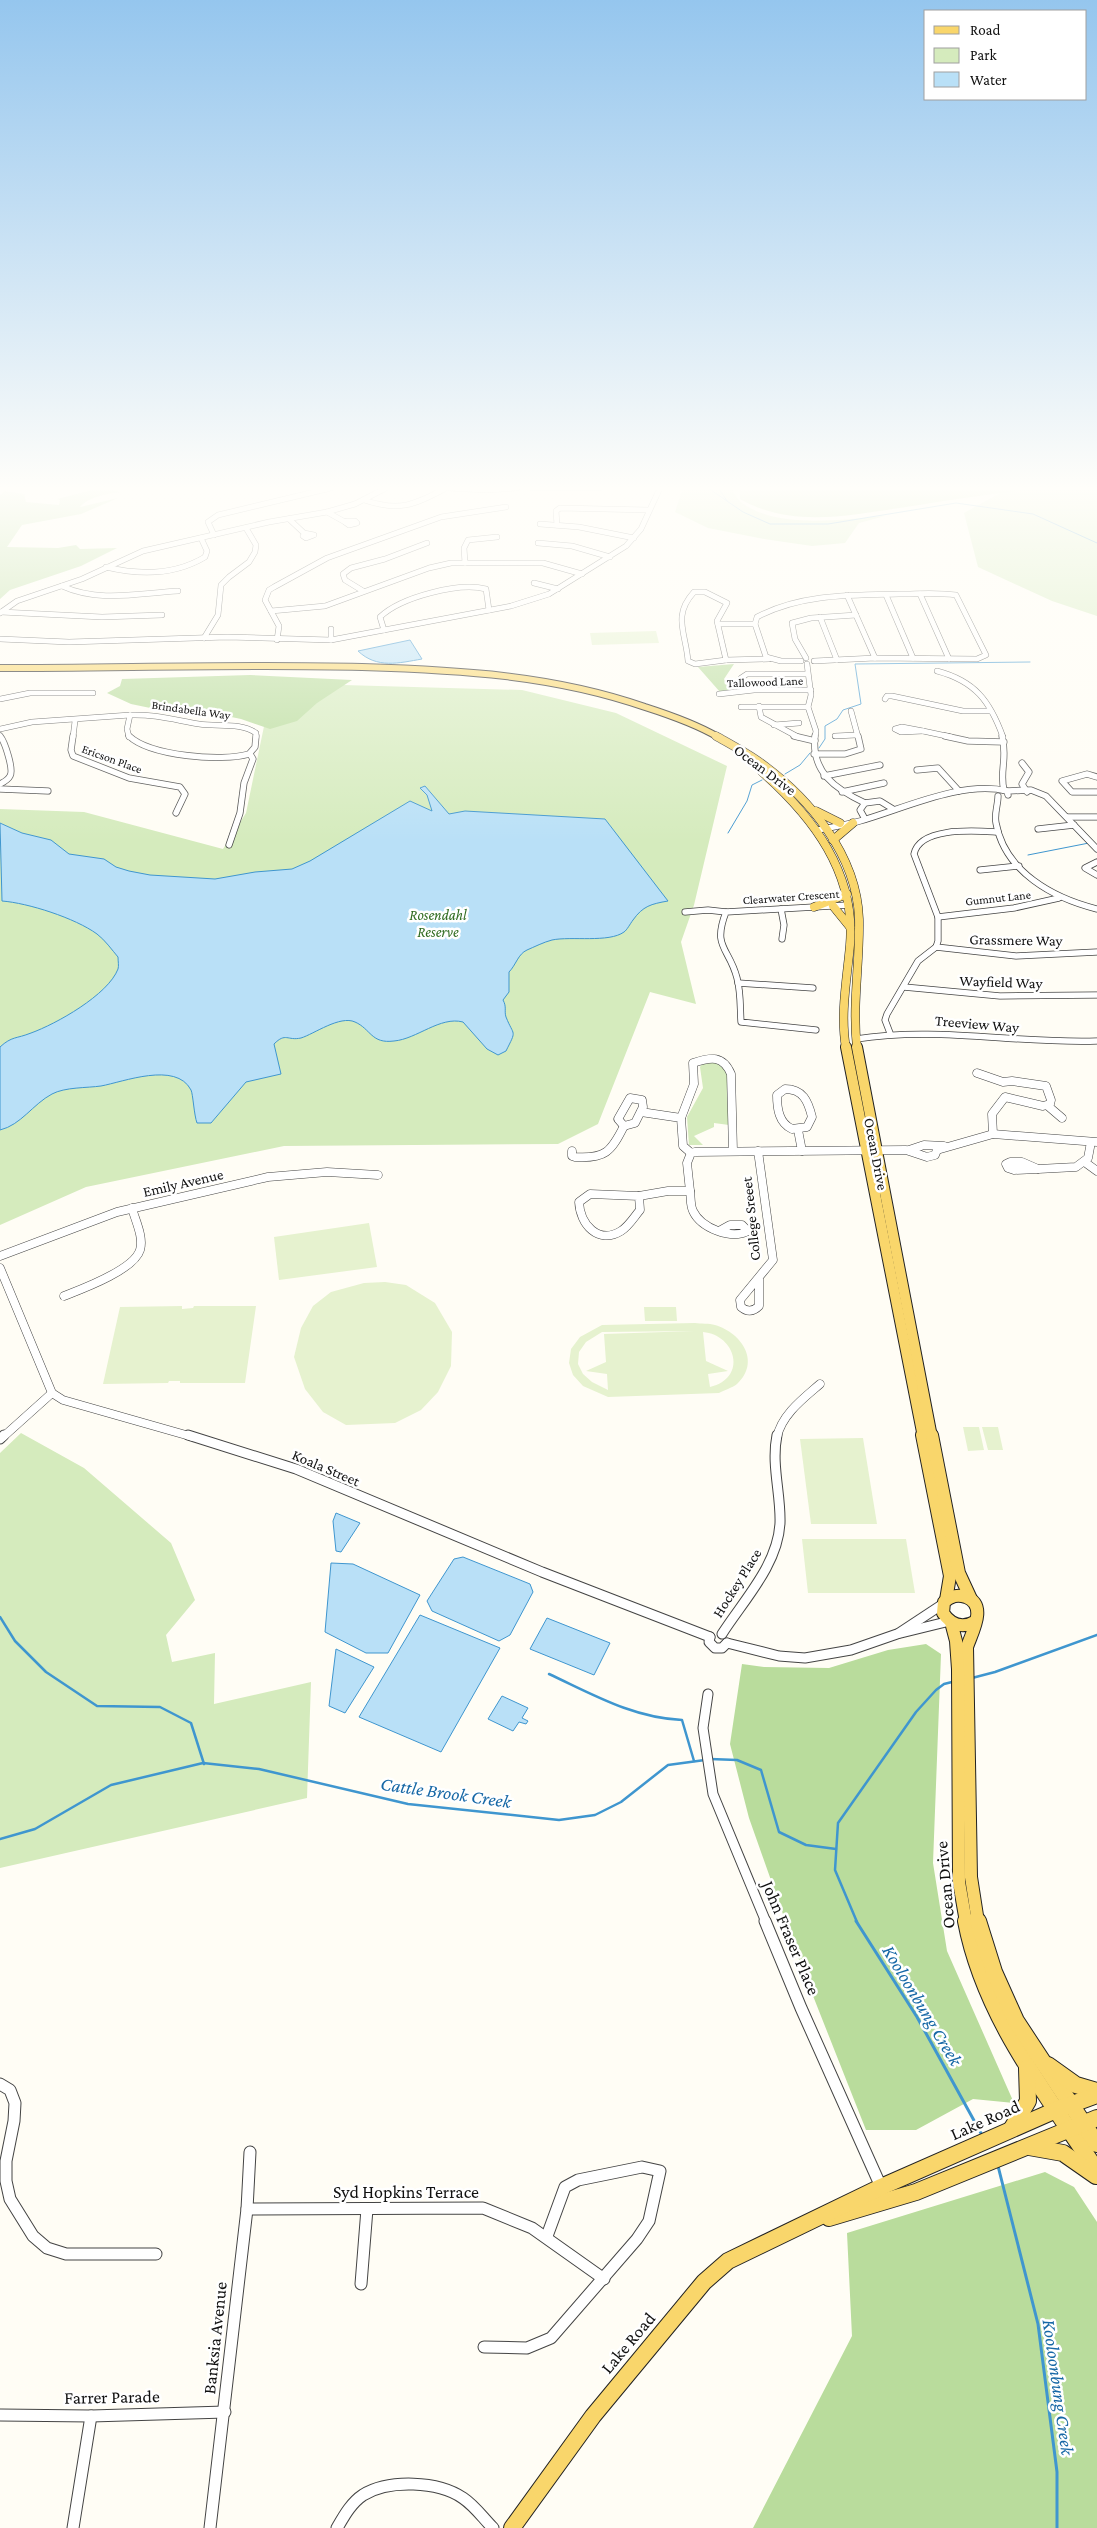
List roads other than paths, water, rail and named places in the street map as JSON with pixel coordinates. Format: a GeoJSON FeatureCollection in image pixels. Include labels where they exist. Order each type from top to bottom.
{"type":"FeatureCollection","features":[{"type":"Feature","properties":{"kind":"main road","name":"Ocean Drive"},"geometry":{"type":"LineString","coordinates":[[0,668],[302,666],[482,673],[587,689],[704,730],[767,768],[796,792],[809,807],[821,828],[837,863],[847,894],[854,904],[845,990],[845,1040],[959,1573],[971,1599]]}},
{"type":"Feature","properties":{"kind":"main road","name":"Ocean Drive"},"geometry":{"type":"LineString","coordinates":[[0,673],[200,668],[330,669],[529,681],[642,711],[708,738],[765,775],[792,799],[833,840],[852,876],[854,904],[860,939],[854,1008],[856,1039],[870,1150],[950,1576],[944,1602]]}},
{"type":"Feature","properties":{"kind":"main road"},"geometry":{"type":"LineString","coordinates":[[809,807],[840,824]]}},
{"type":"Feature","properties":{"kind":"main road"},"geometry":{"type":"LineString","coordinates":[[833,840],[835,836],[853,822]]}},
{"type":"Feature","properties":{"kind":"main road"},"geometry":{"type":"LineString","coordinates":[[814,907],[847,894]]}},
{"type":"Feature","properties":{"kind":"main road"},"geometry":{"type":"LineString","coordinates":[[833,906],[850,928]]}},
{"type":"Feature","properties":{"kind":"main road"},"geometry":{"type":"LineString","coordinates":[[958,1595],[971,1599],[978,1609],[976,1621],[965,1626],[950,1622],[944,1613],[944,1602],[958,1595]]}},
{"type":"Feature","properties":{"kind":"main road","name":"Ocean Drive"},"geometry":{"type":"LineString","coordinates":[[976,1621],[963,1667],[960,1882],[966,1929],[988,1996],[1009,2038],[1027,2066],[1063,2107],[1083,2124],[1097,2144]]}},
{"type":"Feature","properties":{"kind":"main road","name":"Ocean Drive"},"geometry":{"type":"LineString","coordinates":[[950,1622],[963,1667]]}},
{"type":"Feature","properties":{"kind":"main road","name":"Ocean Drive"},"geometry":{"type":"LineString","coordinates":[[963,1701],[971,1877],[978,1921],[1003,1993],[1040,2058],[1063,2107]]}},
{"type":"Feature","properties":{"kind":"main road"},"geometry":{"type":"LineString","coordinates":[[1040,2058],[1076,2085],[1097,2093]]}},
{"type":"Feature","properties":{"kind":"main road"},"geometry":{"type":"LineString","coordinates":[[1006,2132],[1024,2113],[1030,2100],[1027,2066]]}},
{"type":"Feature","properties":{"kind":"main road","name":"Lake Road"},"geometry":{"type":"LineString","coordinates":[[512,2528],[593,2416],[704,2282],[728,2261],[881,2187],[1097,2093]]}},
{"type":"Feature","properties":{"kind":"main road","name":"Ocean Drive"},"geometry":{"type":"LineString","coordinates":[[1083,2124],[1097,2172]]}},
{"type":"Feature","properties":{"kind":"main road","name":"Lake Road"},"geometry":{"type":"LineString","coordinates":[[809,2223],[888,2203],[1083,2124]]}},
{"type":"Feature","properties":{"kind":"main road"},"geometry":{"type":"LineString","coordinates":[[1026,2147],[1063,2153],[1097,2176]]}},
{"type":"Feature","properties":{"kind":"street"},"geometry":{"type":"LineString","coordinates":[[204,638],[208,627],[218,616],[218,606]]}},
{"type":"Feature","properties":{"kind":"street"},"geometry":{"type":"LineString","coordinates":[[268,606],[279,626],[277,640]]}},
{"type":"Feature","properties":{"kind":"street"},"geometry":{"type":"LineString","coordinates":[[271,611],[325,606]]}},
{"type":"Feature","properties":{"kind":"street"},"geometry":{"type":"LineString","coordinates":[[384,630],[380,617],[385,611],[398,606]]}},
{"type":"Feature","properties":{"kind":"street"},"geometry":{"type":"LineString","coordinates":[[487,606],[489,610]]}},
{"type":"Feature","properties":{"kind":"street"},"geometry":{"type":"LineString","coordinates":[[0,639],[132,642],[204,638],[331,640],[509,606]]}},
{"type":"Feature","properties":{"kind":"street"},"geometry":{"type":"LineString","coordinates":[[685,606],[682,612],[680,627],[688,646],[688,661],[695,664],[726,660],[769,659],[814,661],[875,658],[977,659],[986,655],[961,606]]}},
{"type":"Feature","properties":{"kind":"street"},"geometry":{"type":"LineString","coordinates":[[725,606],[718,615],[718,624],[726,660]]}},
{"type":"Feature","properties":{"kind":"street"},"geometry":{"type":"LineString","coordinates":[[769,659],[755,624],[757,617],[776,607],[782,606]]}},
{"type":"Feature","properties":{"kind":"street"},"geometry":{"type":"LineString","coordinates":[[852,606],[875,658]]}},
{"type":"Feature","properties":{"kind":"street"},"geometry":{"type":"LineString","coordinates":[[891,606],[913,658]]}},
{"type":"Feature","properties":{"kind":"street"},"geometry":{"type":"LineString","coordinates":[[925,606],[949,659]]}},
{"type":"Feature","properties":{"kind":"street"},"geometry":{"type":"LineString","coordinates":[[0,612],[121,618],[162,615]]}},
{"type":"Feature","properties":{"kind":"street"},"geometry":{"type":"LineString","coordinates":[[856,615],[820,617],[796,622],[791,625],[805,661],[811,690],[808,708],[816,731],[814,754],[824,776],[842,792],[865,803],[880,801],[893,809]]}},
{"type":"Feature","properties":{"kind":"street"},"geometry":{"type":"LineString","coordinates":[[820,617],[837,660]]}},
{"type":"Feature","properties":{"kind":"street"},"geometry":{"type":"LineString","coordinates":[[718,624],[755,624]]}},
{"type":"Feature","properties":{"kind":"street"},"geometry":{"type":"LineString","coordinates":[[331,629],[331,640]]}},
{"type":"Feature","properties":{"kind":"street"},"geometry":{"type":"LineString","coordinates":[[937,671],[957,677],[973,686],[990,711],[1004,742],[1006,760],[995,816],[998,832],[1018,866],[1042,887],[1059,898],[1097,909]]}},
{"type":"Feature","properties":{"kind":"street"},"geometry":{"type":"LineString","coordinates":[[745,690],[742,678],[747,674],[807,674]]}},
{"type":"Feature","properties":{"kind":"street","name":"Tallowood Lane"},"geometry":{"type":"LineString","coordinates":[[719,694],[745,690],[811,690]]}},
{"type":"Feature","properties":{"kind":"street"},"geometry":{"type":"LineString","coordinates":[[0,699],[30,693],[93,693]]}},
{"type":"Feature","properties":{"kind":"street"},"geometry":{"type":"LineString","coordinates":[[911,700],[963,711],[990,711]]}},
{"type":"Feature","properties":{"kind":"street"},"geometry":{"type":"LineString","coordinates":[[759,706],[762,717],[774,725],[798,739],[815,741]]}},
{"type":"Feature","properties":{"kind":"street"},"geometry":{"type":"LineString","coordinates":[[741,707],[808,708]]}},
{"type":"Feature","properties":{"kind":"street"},"geometry":{"type":"LineString","coordinates":[[814,754],[845,754],[862,748],[856,735],[851,711]]}},
{"type":"Feature","properties":{"kind":"street","name":"Brindabella Way"},"geometry":{"type":"LineString","coordinates":[[0,729],[32,722],[76,721],[130,714],[156,714],[200,724],[252,728],[257,735],[254,748],[250,754],[244,757],[185,754],[138,744],[132,740],[128,733],[130,714]]}},
{"type":"Feature","properties":{"kind":"street","name":"Ericson Place"},"geometry":{"type":"LineString","coordinates":[[76,721],[71,750],[73,756],[129,778],[182,788],[184,794],[176,814]]}},
{"type":"Feature","properties":{"kind":"street"},"geometry":{"type":"LineString","coordinates":[[774,725],[799,723]]}},
{"type":"Feature","properties":{"kind":"street"},"geometry":{"type":"LineString","coordinates":[[923,731],[968,741],[1004,742]]}},
{"type":"Feature","properties":{"kind":"street"},"geometry":{"type":"LineString","coordinates":[[835,736],[856,735]]}},
{"type":"Feature","properties":{"kind":"street"},"geometry":{"type":"LineString","coordinates":[[0,736],[5,744],[8,759],[13,770],[10,777],[0,784]]}},
{"type":"Feature","properties":{"kind":"street"},"geometry":{"type":"LineString","coordinates":[[229,845],[240,813],[244,783],[252,761],[250,754]]}},
{"type":"Feature","properties":{"kind":"street"},"geometry":{"type":"LineString","coordinates":[[244,757],[252,761]]}},
{"type":"Feature","properties":{"kind":"street"},"geometry":{"type":"LineString","coordinates":[[1022,762],[1029,772],[1023,781],[1026,791]]}},
{"type":"Feature","properties":{"kind":"street"},"geometry":{"type":"LineString","coordinates":[[824,776],[880,766]]}},
{"type":"Feature","properties":{"kind":"street"},"geometry":{"type":"LineString","coordinates":[[917,770],[938,768],[959,791]]}},
{"type":"Feature","properties":{"kind":"street"},"geometry":{"type":"LineString","coordinates":[[1097,777],[1086,774],[1062,781],[1072,792],[1097,792]]}},
{"type":"Feature","properties":{"kind":"street"},"geometry":{"type":"LineString","coordinates":[[842,792],[884,783]]}},
{"type":"Feature","properties":{"kind":"street"},"geometry":{"type":"LineString","coordinates":[[0,789],[10,791],[48,791]]}},
{"type":"Feature","properties":{"kind":"street"},"geometry":{"type":"LineString","coordinates":[[821,828],[853,822],[959,791],[986,790],[1000,793],[1035,791],[1046,796],[1096,848]]}},
{"type":"Feature","properties":{"kind":"street"},"geometry":{"type":"LineString","coordinates":[[864,819],[860,810],[865,803]]}},
{"type":"Feature","properties":{"kind":"street"},"geometry":{"type":"LineString","coordinates":[[1067,817],[1097,817]]}},
{"type":"Feature","properties":{"kind":"street"},"geometry":{"type":"LineString","coordinates":[[821,828],[864,819]]}},
{"type":"Feature","properties":{"kind":"street"},"geometry":{"type":"LineString","coordinates":[[1038,830],[1074,825]]}},
{"type":"Feature","properties":{"kind":"street"},"geometry":{"type":"LineString","coordinates":[[890,1033],[885,1020],[887,1014],[918,961],[936,947],[940,923],[914,854],[916,844],[920,840],[936,835],[998,832]]}},
{"type":"Feature","properties":{"kind":"street"},"geometry":{"type":"LineString","coordinates":[[1097,862],[1085,868],[1097,874]]}},
{"type":"Feature","properties":{"kind":"street"},"geometry":{"type":"LineString","coordinates":[[980,870],[1018,866]]}},
{"type":"Feature","properties":{"kind":"street","name":"Gumnut Lane"},"geometry":{"type":"LineString","coordinates":[[938,918],[974,911],[1021,909],[1059,898]]}},
{"type":"Feature","properties":{"kind":"street","name":"Clearwater Crescent"},"geometry":{"type":"LineString","coordinates":[[685,912],[708,910],[726,912],[854,904]]}},
{"type":"Feature","properties":{"kind":"street"},"geometry":{"type":"LineString","coordinates":[[781,909],[784,925],[782,939]]}},
{"type":"Feature","properties":{"kind":"street","name":"Clearwater Crescent"},"geometry":{"type":"LineString","coordinates":[[726,912],[718,937],[732,964],[738,982],[741,1022],[816,1030]]}},
{"type":"Feature","properties":{"kind":"street","name":"Grassmere Way"},"geometry":{"type":"LineString","coordinates":[[936,947],[994,954],[1038,955],[1097,952]]}},
{"type":"Feature","properties":{"kind":"street"},"geometry":{"type":"LineString","coordinates":[[738,982],[813,988]]}},
{"type":"Feature","properties":{"kind":"street","name":"Wayfield Way"},"geometry":{"type":"LineString","coordinates":[[904,987],[946,993],[1013,996],[1097,995]]}},
{"type":"Feature","properties":{"kind":"street","name":"Treeview Way"},"geometry":{"type":"LineString","coordinates":[[856,1039],[890,1033],[935,1032],[1043,1043],[1097,1041]]}},
{"type":"Feature","properties":{"kind":"street"},"geometry":{"type":"LineString","coordinates":[[733,1151],[731,1122],[733,1083],[729,1067],[725,1062],[705,1058],[693,1063],[694,1084],[681,1118],[683,1146],[691,1153],[919,1150],[932,1156],[935,1149]]}},
{"type":"Feature","properties":{"kind":"street"},"geometry":{"type":"LineString","coordinates":[[977,1073],[1003,1082],[1012,1080],[1046,1086],[1051,1100],[1048,1106]]}},
{"type":"Feature","properties":{"kind":"street"},"geometry":{"type":"LineString","coordinates":[[1003,1082],[1006,1097]]}},
{"type":"Feature","properties":{"kind":"street"},"geometry":{"type":"LineString","coordinates":[[785,1089],[799,1091],[809,1106],[812,1121],[807,1127],[798,1130],[789,1128],[779,1119],[777,1096],[785,1089]]}},
{"type":"Feature","properties":{"kind":"street"},"geometry":{"type":"LineString","coordinates":[[993,1134],[991,1115],[997,1104],[1006,1097],[1048,1106],[1062,1118]]}},
{"type":"Feature","properties":{"kind":"street"},"geometry":{"type":"LineString","coordinates":[[634,1098],[642,1100],[644,1103],[635,1123],[624,1126],[618,1119],[627,1100],[634,1098]]}},
{"type":"Feature","properties":{"kind":"street"},"geometry":{"type":"LineString","coordinates":[[641,1112],[681,1118]]}},
{"type":"Feature","properties":{"kind":"street"},"geometry":{"type":"LineString","coordinates":[[572,1151],[572,1156],[575,1157],[606,1154],[613,1150],[624,1126]]}},
{"type":"Feature","properties":{"kind":"street"},"geometry":{"type":"LineString","coordinates":[[798,1130],[802,1151]]}},
{"type":"Feature","properties":{"kind":"street"},"geometry":{"type":"LineString","coordinates":[[919,1150],[927,1144],[935,1149],[993,1134],[1094,1142],[1086,1163],[1067,1168],[1038,1169]]}},
{"type":"Feature","properties":{"kind":"street","name":"College Sreeet"},"geometry":{"type":"LineString","coordinates":[[758,1151],[772,1260],[759,1280]]}},
{"type":"Feature","properties":{"kind":"street"},"geometry":{"type":"LineString","coordinates":[[691,1153],[687,1163],[694,1213],[703,1223],[724,1232]]}},
{"type":"Feature","properties":{"kind":"street"},"geometry":{"type":"LineString","coordinates":[[1086,1163],[1097,1171]]}},
{"type":"Feature","properties":{"kind":"street","name":"Emily Avenue"},"geometry":{"type":"LineString","coordinates":[[0,1256],[105,1216],[132,1208],[284,1174],[353,1172],[378,1175]]}},
{"type":"Feature","properties":{"kind":"street"},"geometry":{"type":"LineString","coordinates":[[640,1196],[640,1210],[620,1231],[609,1235],[598,1234],[588,1229],[582,1221],[579,1202],[585,1196],[611,1193],[640,1196],[668,1191],[690,1191]]}},
{"type":"Feature","properties":{"kind":"street"},"geometry":{"type":"LineString","coordinates":[[64,1296],[76,1292],[127,1265],[136,1257],[140,1247],[132,1208]]}},
{"type":"Feature","properties":{"kind":"street"},"geometry":{"type":"LineString","coordinates":[[0,1268],[37,1356],[46,1383],[52,1393],[0,1439]]}},
{"type":"Feature","properties":{"kind":"street","name":"Hockey Place"},"geometry":{"type":"LineString","coordinates":[[722,1634],[762,1572],[778,1536],[780,1516],[774,1448],[776,1433],[790,1410],[820,1384]]}},
{"type":"Feature","properties":{"kind":"street","name":"Koala Street"},"geometry":{"type":"LineString","coordinates":[[52,1393],[68,1403],[244,1451],[296,1470],[533,1568],[710,1637]]}},
{"type":"Feature","properties":{"kind":"street"},"geometry":{"type":"LineString","coordinates":[[897,1634],[906,1626],[928,1617],[944,1602]]}},
{"type":"Feature","properties":{"kind":"street"},"geometry":{"type":"LineString","coordinates":[[727,1643],[779,1656],[805,1658],[851,1650],[897,1634],[950,1622]]}},
{"type":"Feature","properties":{"kind":"street"},"geometry":{"type":"LineString","coordinates":[[714,1633],[722,1634],[727,1638],[727,1643],[724,1647],[716,1648],[710,1645],[710,1637],[714,1633]]}},
{"type":"Feature","properties":{"kind":"street","name":"John Fraser Place"},"geometry":{"type":"LineString","coordinates":[[708,1694],[703,1728],[713,1794],[801,2008],[888,2203]]}},
{"type":"Feature","properties":{"kind":"street"},"geometry":{"type":"LineString","coordinates":[[0,2084],[10,2090],[15,2103],[14,2121],[6,2161],[6,2181],[10,2199],[33,2236],[47,2248],[66,2254],[156,2254]]}},
{"type":"Feature","properties":{"kind":"street","name":"Banksia Avenue"},"geometry":{"type":"LineString","coordinates":[[210,2528],[247,2209],[250,2152]]}},
{"type":"Feature","properties":{"kind":"street"},"geometry":{"type":"LineString","coordinates":[[484,2347],[523,2350],[540,2345],[550,2338],[637,2240],[649,2221],[660,2171],[642,2167],[578,2180],[566,2187],[547,2236]]}},
{"type":"Feature","properties":{"kind":"street","name":"Syd Hopkins Terrace"},"geometry":{"type":"LineString","coordinates":[[247,2209],[484,2208],[512,2217],[547,2236],[604,2279]]}},
{"type":"Feature","properties":{"kind":"street"},"geometry":{"type":"LineString","coordinates":[[361,2284],[367,2209]]}},
{"type":"Feature","properties":{"kind":"street","name":"Farrer Parade"},"geometry":{"type":"LineString","coordinates":[[0,2415],[92,2416],[224,2412]]}},
{"type":"Feature","properties":{"kind":"street"},"geometry":{"type":"LineString","coordinates":[[73,2528],[92,2416]]}},
{"type":"Feature","properties":{"kind":"street"},"geometry":{"type":"LineString","coordinates":[[337,2528],[348,2508],[364,2494],[380,2488],[396,2486],[430,2487],[448,2491],[462,2498],[493,2528]]}},
{"type":"Feature","properties":{"kind":"water"},"geometry":{"type":"Polygon","coordinates":[[[410,640],[422,659],[388,663],[365,657],[358,651],[410,640]]]}},
{"type":"Feature","properties":{"kind":"water"},"geometry":{"type":"Polygon","coordinates":[[[425,786],[449,814],[465,811],[605,819],[668,901],[644,909],[625,931],[617,935],[600,938],[552,940],[524,952],[509,972],[509,992],[503,1000],[506,1017],[513,1036],[506,1051],[498,1055],[487,1049],[463,1022],[446,1022],[403,1039],[386,1041],[376,1038],[355,1022],[342,1021],[301,1038],[281,1038],[278,1040],[274,1044],[281,1074],[246,1082],[211,1123],[197,1123],[191,1090],[184,1081],[162,1075],[57,1092],[45,1098],[14,1124],[0,1130],[0,1047],[11,1039],[54,1023],[93,998],[112,979],[118,969],[118,957],[100,936],[77,922],[51,912],[2,901],[0,823],[22,833],[51,840],[69,854],[104,859],[116,867],[129,871],[150,875],[215,879],[255,872],[292,869],[310,861],[410,801],[432,811],[427,795],[420,788],[425,786]]]}},
{"type":"Feature","properties":{"kind":"water"},"geometry":{"type":"Polygon","coordinates":[[[336,1513],[360,1523],[341,1552],[336,1551],[333,1521],[336,1513]]]}},
{"type":"Feature","properties":{"kind":"water"},"geometry":{"type":"Polygon","coordinates":[[[463,1557],[530,1584],[533,1592],[510,1635],[499,1641],[432,1611],[427,1601],[454,1559],[463,1557]]]}},
{"type":"Feature","properties":{"kind":"water"},"geometry":{"type":"Polygon","coordinates":[[[331,1563],[353,1564],[420,1595],[388,1653],[366,1653],[325,1632],[331,1563]]]}},
{"type":"Feature","properties":{"kind":"water"},"geometry":{"type":"Polygon","coordinates":[[[420,1615],[500,1648],[441,1752],[359,1717],[420,1615]]]}},
{"type":"Feature","properties":{"kind":"water"},"geometry":{"type":"Polygon","coordinates":[[[547,1618],[610,1643],[594,1675],[530,1649],[547,1618]]]}},
{"type":"Feature","properties":{"kind":"water"},"geometry":{"type":"Polygon","coordinates":[[[336,1649],[374,1667],[345,1713],[329,1706],[336,1649]]]}},
{"type":"Feature","properties":{"kind":"water"},"geometry":{"type":"Polygon","coordinates":[[[502,1696],[528,1708],[522,1718],[528,1721],[526,1724],[519,1722],[513,1731],[488,1719],[502,1696]]]}},
{"type":"Feature","properties":{"kind":"waterway"},"geometry":{"type":"LineString","coordinates":[[819,748],[825,739],[825,726],[837,719],[843,710],[861,704],[855,664],[1030,662]]}},
{"type":"Feature","properties":{"kind":"waterway"},"geometry":{"type":"LineString","coordinates":[[785,774],[800,765],[810,753]]}},
{"type":"Feature","properties":{"kind":"waterway"},"geometry":{"type":"LineString","coordinates":[[728,833],[747,801],[752,785],[762,780]]}},
{"type":"Feature","properties":{"kind":"waterway"},"geometry":{"type":"LineString","coordinates":[[1028,855],[1089,843]]}},
{"type":"Feature","properties":{"kind":"waterway"},"geometry":{"type":"LineString","coordinates":[[0,1617],[15,1641],[46,1672],[97,1706],[160,1707],[191,1723],[204,1763]]}},
{"type":"Feature","properties":{"kind":"waterway","name":"Kooloonbung Creek"},"geometry":{"type":"LineString","coordinates":[[972,1678],[995,1672],[1097,1635]]}},
{"type":"Feature","properties":{"kind":"waterway"},"geometry":{"type":"LineString","coordinates":[[549,1674],[597,1697],[630,1710],[647,1715],[682,1720],[694,1761]]}},
{"type":"Feature","properties":{"kind":"waterway","name":"Kooloonbung Creek"},"geometry":{"type":"LineString","coordinates":[[857,1922],[835,1870],[838,1823],[916,1712],[936,1690],[944,1684],[952,1682]]}},
{"type":"Feature","properties":{"kind":"waterway","name":"Cattle Brook Creek"},"geometry":{"type":"LineString","coordinates":[[710,1759],[737,1760],[761,1770],[779,1832],[806,1845],[836,1849]]}},
{"type":"Feature","properties":{"kind":"waterway","name":"Cattle Brook Creek"},"geometry":{"type":"LineString","coordinates":[[204,1763],[259,1769],[408,1804],[559,1820],[595,1815],[621,1802],[668,1765],[705,1760]]}},
{"type":"Feature","properties":{"kind":"waterway","name":"Cattle Brook Creek"},"geometry":{"type":"LineString","coordinates":[[0,1839],[35,1829],[111,1785],[204,1763]]}},
{"type":"Feature","properties":{"kind":"waterway","name":"Kooloonbung Creek"},"geometry":{"type":"LineString","coordinates":[[856,1921],[917,2017],[982,2135]]}},
{"type":"Feature","properties":{"kind":"waterway","name":"Kooloonbung Creek"},"geometry":{"type":"LineString","coordinates":[[998,2166],[1038,2324],[1057,2472],[1057,2528]]}},
{"type":"Feature","properties":{"kind":"park label","name":"Rosendahl Reserve"},"geometry":{"type":"Point","coordinates":[438,924]}}]}
